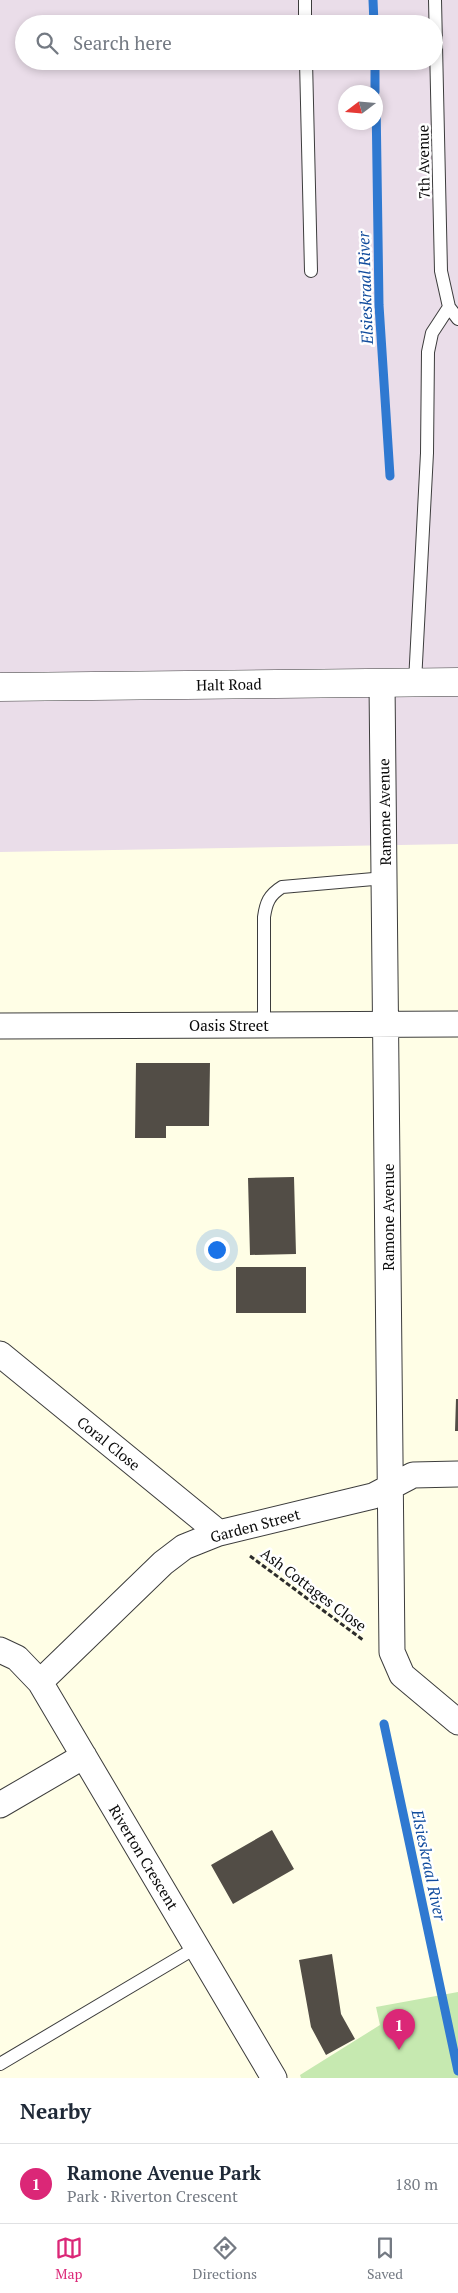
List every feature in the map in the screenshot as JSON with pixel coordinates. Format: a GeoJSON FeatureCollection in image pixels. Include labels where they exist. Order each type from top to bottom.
{"type":"FeatureCollection","features":[{"type":"Feature","properties":{"kind":"street","name":"Halt Road"},"geometry":{"type":"LineString","coordinates":[[0,687],[458,682]]}},
{"type":"Feature","properties":{"kind":"street","name":"Ramone Avenue"},"geometry":{"type":"LineString","coordinates":[[382,683],[387,1025],[391,1639],[392,1652],[402,1675],[458,1722]]}},
{"type":"Feature","properties":{"kind":"street","name":"Oasis Street"},"geometry":{"type":"LineString","coordinates":[[0,1026],[458,1024]]}},
{"type":"Feature","properties":{"kind":"street","name":"Coral Close"},"geometry":{"type":"LineString","coordinates":[[0,1354],[218,1532]]}},
{"type":"Feature","properties":{"kind":"street","name":"Garden Street"},"geometry":{"type":"LineString","coordinates":[[40,1682],[163,1563],[184,1547],[218,1532],[373,1496],[413,1475],[458,1474]]}},
{"type":"Feature","properties":{"kind":"street","name":"Riverton Crescent"},"geometry":{"type":"LineString","coordinates":[[0,1650],[17,1658],[40,1682],[274,2078]]}},
{"type":"Feature","properties":{"kind":"street"},"geometry":{"type":"LineString","coordinates":[[0,1805],[84,1756]]}},
{"type":"Feature","properties":{"kind":"lane"},"geometry":{"type":"LineString","coordinates":[[305,0],[305,15]]}},
{"type":"Feature","properties":{"kind":"lane","name":"7th Avenue"},"geometry":{"type":"LineString","coordinates":[[435,0],[435,15]]}},
{"type":"Feature","properties":{"kind":"lane"},"geometry":{"type":"LineString","coordinates":[[306,70],[311,271]]}},
{"type":"Feature","properties":{"kind":"lane","name":"7th Avenue"},"geometry":{"type":"LineString","coordinates":[[437,70],[442,271],[449,307],[458,319]]}},
{"type":"Feature","properties":{"kind":"lane"},"geometry":{"type":"LineString","coordinates":[[415,682],[427,453],[428,352],[432,333],[449,307]]}},
{"type":"Feature","properties":{"kind":"lane"},"geometry":{"type":"LineString","coordinates":[[264,1025],[264,918],[266,904],[272,893],[282,887],[385,878]]}},
{"type":"Feature","properties":{"kind":"lane"},"geometry":{"type":"LineString","coordinates":[[0,2064],[197,1947]]}},
{"type":"Feature","properties":{"kind":"path","name":"Ash Cottages Close"},"geometry":{"type":"LineString","coordinates":[[218,1532],[396,1664]]}},
{"type":"Feature","properties":{"kind":"shaded area"},"geometry":{"type":"Polygon","coordinates":[[[0,0],[458,0],[458,844],[0,852],[0,0]]]}},
{"type":"Feature","properties":{"kind":"green space"},"geometry":{"type":"Polygon","coordinates":[[[458,1992],[458,2078],[301,2078],[300,2075],[380,2025],[376,2007],[458,1992]]]}},
{"type":"Feature","properties":{"kind":"building"},"geometry":{"type":"Polygon","coordinates":[[[136,1063],[210,1063],[209,1126],[166,1126],[166,1138],[135,1138],[136,1063]]]}},
{"type":"Feature","properties":{"kind":"building"},"geometry":{"type":"Polygon","coordinates":[[[294,1177],[296,1254],[250,1255],[248,1178],[294,1177]]]}},
{"type":"Feature","properties":{"kind":"building"},"geometry":{"type":"Polygon","coordinates":[[[236,1267],[306,1267],[306,1313],[236,1313],[236,1267]]]}},
{"type":"Feature","properties":{"kind":"building"},"geometry":{"type":"Polygon","coordinates":[[[456,1399],[458,1399],[458,1431],[455,1431],[456,1399]]]}},
{"type":"Feature","properties":{"kind":"building"},"geometry":{"type":"Polygon","coordinates":[[[272,1830],[294,1869],[233,1904],[211,1865],[272,1830]]]}},
{"type":"Feature","properties":{"kind":"building"},"geometry":{"type":"Polygon","coordinates":[[[332,1954],[341,2014],[355,2039],[326,2055],[311,2027],[299,1960],[332,1954]]]}},
{"type":"Feature","properties":{"kind":"waterway","name":"Elsieskraal River"},"geometry":{"type":"LineString","coordinates":[[373,0],[374,15]]}},
{"type":"Feature","properties":{"kind":"waterway","name":"Elsieskraal River"},"geometry":{"type":"LineString","coordinates":[[375,70],[375,85]]}},
{"type":"Feature","properties":{"kind":"waterway","name":"Elsieskraal River"},"geometry":{"type":"LineString","coordinates":[[376,130],[379,305],[390,476]]}},
{"type":"Feature","properties":{"kind":"waterway","name":"Elsieskraal River"},"geometry":{"type":"LineString","coordinates":[[384,1724],[458,2071]]}},
{"type":"Feature","properties":{"kind":"place","name":"Ramone Avenue Park"},"geometry":{"type":"Point","coordinates":[399,2050]}}]}
